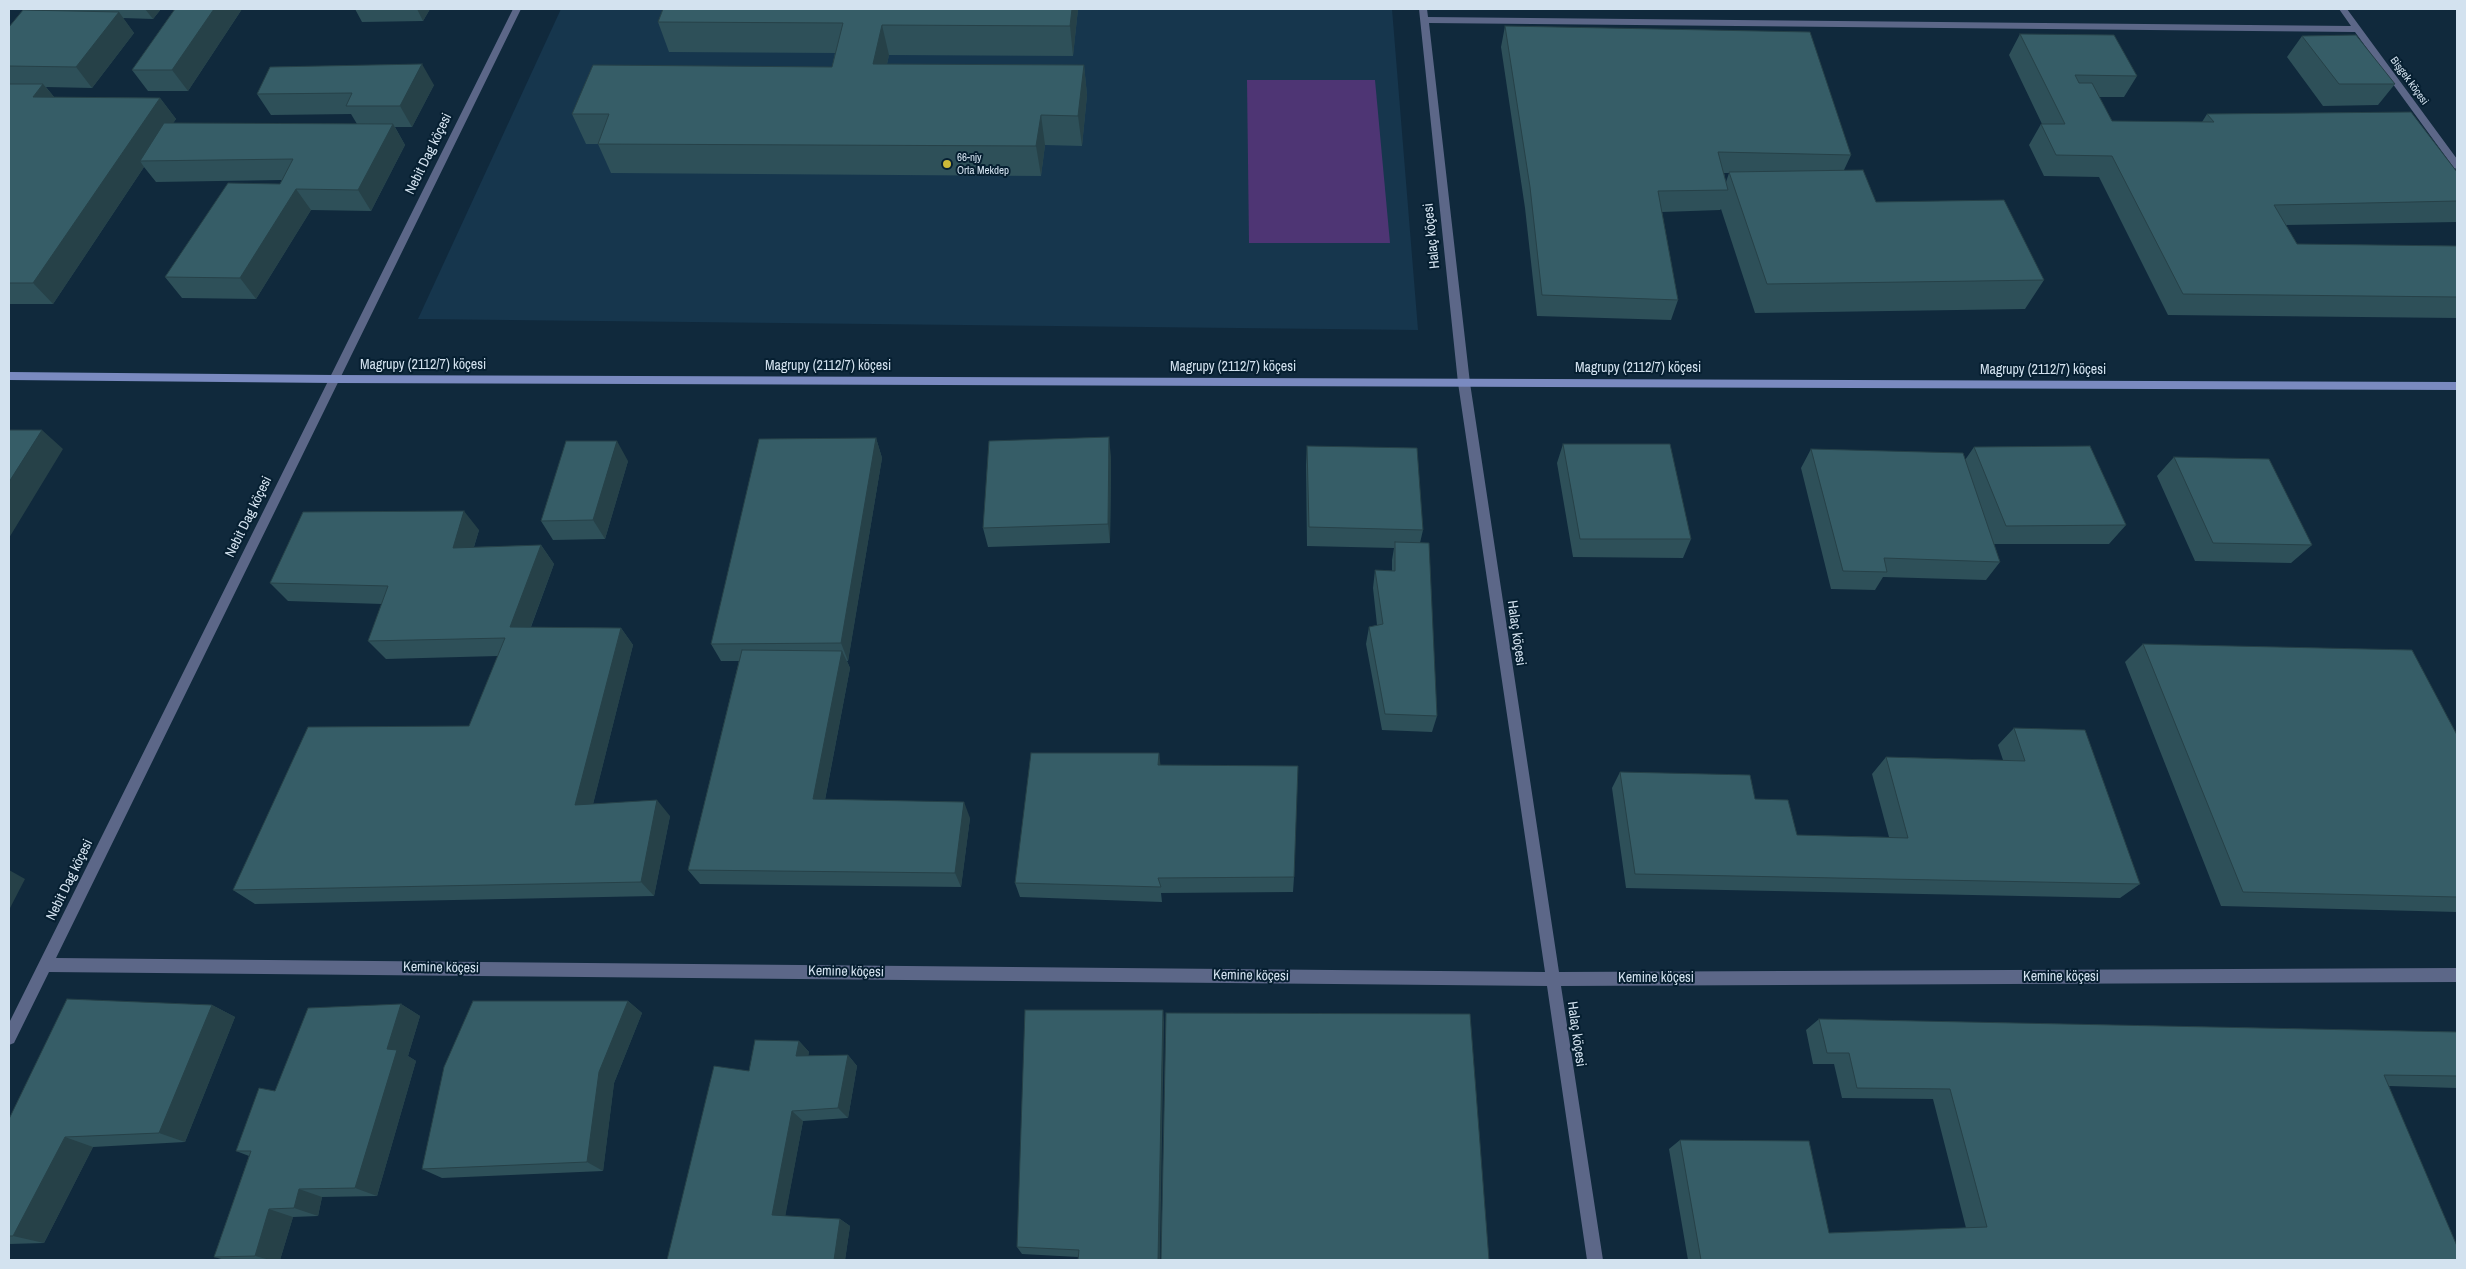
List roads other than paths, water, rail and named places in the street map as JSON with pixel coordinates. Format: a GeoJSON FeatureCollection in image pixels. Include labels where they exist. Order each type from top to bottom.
{"type":"FeatureCollection","features":[{"type":"Feature","properties":{"kind":"street","name":"Nebit Dag köçesi"},"geometry":{"type":"LineString","coordinates":[[9,1038],[517,9]]}},
{"type":"Feature","properties":{"kind":"street","name":"Bişgek köçesi"},"geometry":{"type":"LineString","coordinates":[[2343,9],[2457,166]]}},
{"type":"Feature","properties":{"kind":"street"},"geometry":{"type":"LineString","coordinates":[[1424,14],[2358,29]]}},
{"type":"Feature","properties":{"kind":"street","name":"Halaç köçesi"},"geometry":{"type":"LineString","coordinates":[[1424,14],[1464,382],[1595,1260]]}},
{"type":"Feature","properties":{"kind":"street","name":"Magrupy (2112/7) köçesi"},"geometry":{"type":"LineString","coordinates":[[9,376],[334,379],[2457,386]]}},
{"type":"Feature","properties":{"kind":"street","name":"Kemine köçesi"},"geometry":{"type":"LineString","coordinates":[[45,965],[1552,979],[2457,975]]}},
{"type":"Feature","properties":{"kind":"place","name":"66-njy Orta Mekdep"},"geometry":{"type":"Point","coordinates":[947,164]}}]}
